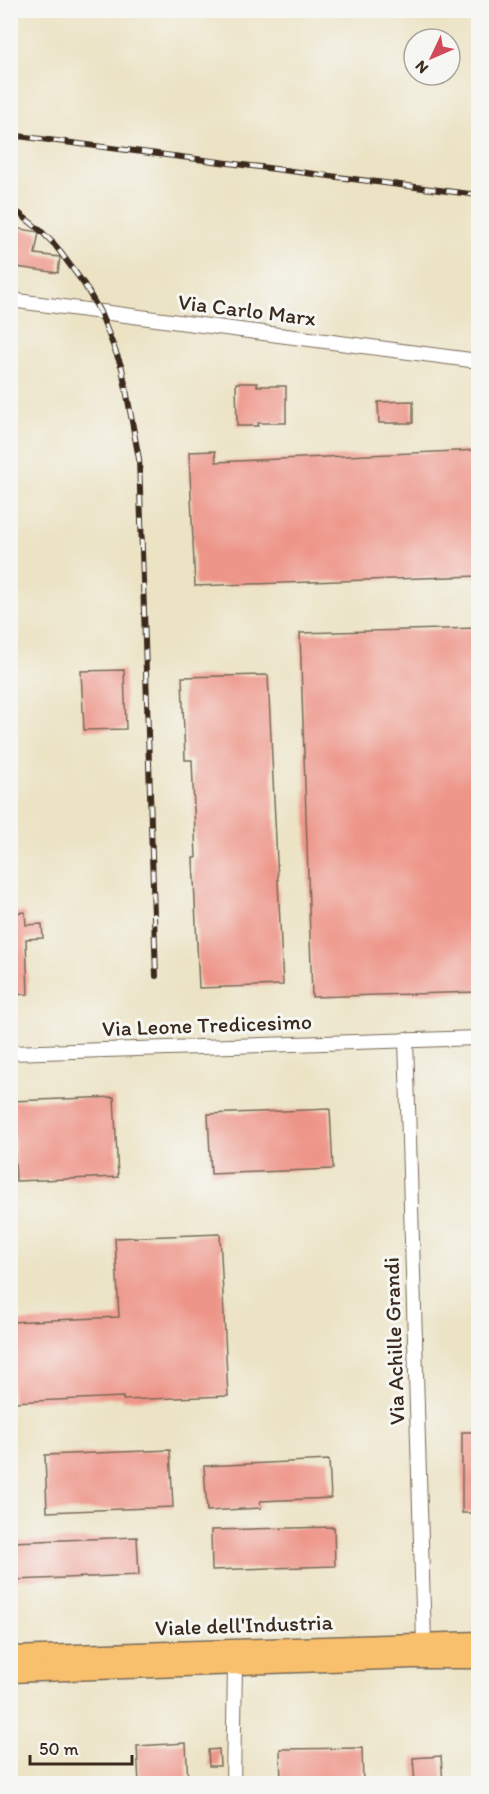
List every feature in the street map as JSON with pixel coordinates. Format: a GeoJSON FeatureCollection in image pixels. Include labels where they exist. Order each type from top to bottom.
{"type":"FeatureCollection","features":[{"type":"Feature","properties":{"kind":"main road","name":"Viale dell'Industria"},"geometry":{"type":"LineString","coordinates":[[10,1656],[478,1641]]}},
{"type":"Feature","properties":{"kind":"main road","name":"Viale dell'Industria"},"geometry":{"type":"LineString","coordinates":[[10,1672],[478,1659]]}},
{"type":"Feature","properties":{"kind":"street","name":"Via Carlo Marx"},"geometry":{"type":"LineString","coordinates":[[10,300],[478,361]]}},
{"type":"Feature","properties":{"kind":"street","name":"Via Leone Tredicesimo"},"geometry":{"type":"LineString","coordinates":[[10,1053],[478,1038]]}},
{"type":"Feature","properties":{"kind":"street","name":"Via Achille Grandi"},"geometry":{"type":"LineString","coordinates":[[406,1040],[424,1642]]}},
{"type":"Feature","properties":{"kind":"street","name":"Viale dell'Industria"},"geometry":{"type":"LineString","coordinates":[[233,1784],[235,1666]]}},
{"type":"Feature","properties":{"kind":"building"},"geometry":{"type":"Polygon","coordinates":[[[15,228],[39,232],[35,254],[60,257],[58,273],[10,266],[15,228]]]}},
{"type":"Feature","properties":{"kind":"building"},"geometry":{"type":"Polygon","coordinates":[[[236,383],[286,386],[286,423],[237,426],[236,383]]]}},
{"type":"Feature","properties":{"kind":"building"},"geometry":{"type":"Polygon","coordinates":[[[413,401],[413,423],[379,423],[378,402],[413,401]]]}},
{"type":"Feature","properties":{"kind":"building"},"geometry":{"type":"Polygon","coordinates":[[[478,450],[478,576],[195,586],[189,452],[215,451],[216,462],[478,450]]]}},
{"type":"Feature","properties":{"kind":"building"},"geometry":{"type":"Polygon","coordinates":[[[478,628],[478,992],[312,997],[300,633],[478,628]]]}},
{"type":"Feature","properties":{"kind":"building"},"geometry":{"type":"Polygon","coordinates":[[[124,670],[126,729],[84,730],[81,671],[124,670]]]}},
{"type":"Feature","properties":{"kind":"building"},"geometry":{"type":"Polygon","coordinates":[[[268,675],[283,985],[199,988],[193,858],[196,858],[192,760],[185,760],[182,677],[268,675]]]}},
{"type":"Feature","properties":{"kind":"building"},"geometry":{"type":"Polygon","coordinates":[[[25,912],[26,925],[42,924],[43,938],[26,939],[28,994],[10,995],[10,913],[25,912]]]}},
{"type":"Feature","properties":{"kind":"building"},"geometry":{"type":"Polygon","coordinates":[[[114,1097],[118,1177],[16,1181],[12,1101],[114,1097]]]}},
{"type":"Feature","properties":{"kind":"building"},"geometry":{"type":"Polygon","coordinates":[[[330,1109],[333,1169],[211,1174],[208,1114],[330,1109]]]}},
{"type":"Feature","properties":{"kind":"building"},"geometry":{"type":"Polygon","coordinates":[[[220,1234],[228,1396],[123,1400],[123,1397],[12,1402],[10,1322],[119,1317],[115,1238],[220,1234]]]}},
{"type":"Feature","properties":{"kind":"building"},"geometry":{"type":"Polygon","coordinates":[[[462,1432],[478,1432],[478,1513],[462,1513],[462,1432]]]}},
{"type":"Feature","properties":{"kind":"building"},"geometry":{"type":"Polygon","coordinates":[[[170,1450],[173,1507],[47,1512],[45,1455],[170,1450]]]}},
{"type":"Feature","properties":{"kind":"building"},"geometry":{"type":"Polygon","coordinates":[[[329,1460],[331,1498],[260,1501],[261,1508],[207,1511],[204,1466],[329,1460]]]}},
{"type":"Feature","properties":{"kind":"building"},"geometry":{"type":"Polygon","coordinates":[[[334,1527],[335,1566],[212,1570],[211,1530],[334,1527]]]}},
{"type":"Feature","properties":{"kind":"building"},"geometry":{"type":"Polygon","coordinates":[[[137,1537],[139,1575],[15,1580],[13,1542],[137,1537]]]}},
{"type":"Feature","properties":{"kind":"building"},"geometry":{"type":"Polygon","coordinates":[[[186,1743],[188,1784],[139,1784],[137,1746],[186,1743]]]}},
{"type":"Feature","properties":{"kind":"building"},"geometry":{"type":"Polygon","coordinates":[[[362,1748],[363,1784],[281,1784],[280,1749],[362,1748]]]}},
{"type":"Feature","properties":{"kind":"building"},"geometry":{"type":"Polygon","coordinates":[[[219,1749],[220,1766],[209,1766],[208,1750],[219,1749]]]}},
{"type":"Feature","properties":{"kind":"building"},"geometry":{"type":"Polygon","coordinates":[[[441,1756],[443,1784],[415,1784],[413,1758],[441,1756]]]}},
{"type":"Feature","properties":{"kind":"railway"},"geometry":{"type":"LineString","coordinates":[[10,135],[478,195]]}},
{"type":"Feature","properties":{"kind":"railway"},"geometry":{"type":"LineString","coordinates":[[10,206],[55,245],[84,284],[100,312],[122,368],[139,459],[156,976]]}}]}
